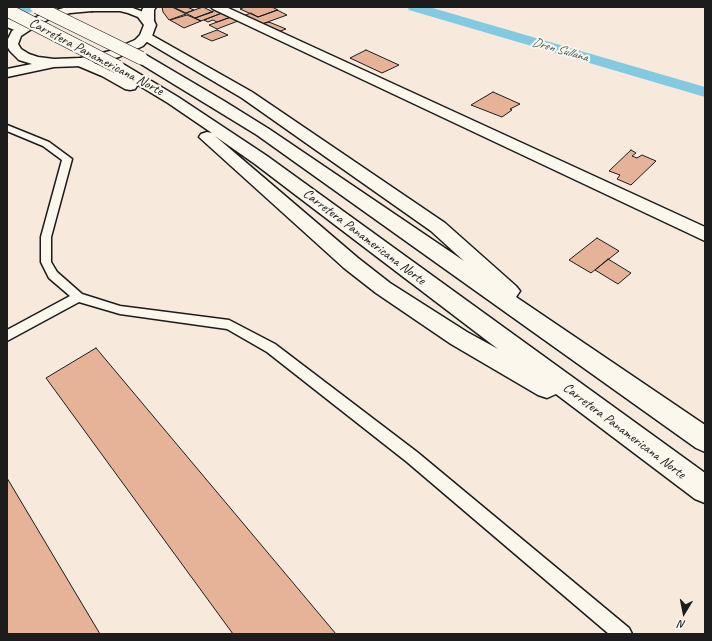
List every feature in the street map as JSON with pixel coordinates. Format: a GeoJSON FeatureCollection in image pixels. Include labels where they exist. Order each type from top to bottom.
{"type":"FeatureCollection","features":[{"type":"Feature","properties":{"kind":"main road","name":"Carretera Panamericana Norte"},"geometry":{"type":"LineString","coordinates":[[37,7],[141,58],[263,132],[578,354],[705,440]]}},
{"type":"Feature","properties":{"kind":"main road"},"geometry":{"type":"LineString","coordinates":[[150,7],[148,10],[147,28],[133,46],[114,54],[81,62],[54,63],[37,61],[24,57],[10,46],[16,34],[22,29],[37,20],[69,10],[91,7],[106,7],[132,11],[142,15],[147,28],[438,227],[578,354]]}},
{"type":"Feature","properties":{"kind":"main road"},"geometry":{"type":"LineString","coordinates":[[217,7],[705,235]]}},
{"type":"Feature","properties":{"kind":"main road","name":"Carretera Panamericana Norte"},"geometry":{"type":"LineString","coordinates":[[7,10],[118,66],[174,100],[261,160],[705,490]]}},
{"type":"Feature","properties":{"kind":"main road"},"geometry":{"type":"LineString","coordinates":[[7,22],[22,29]]}},
{"type":"Feature","properties":{"kind":"main road"},"geometry":{"type":"LineString","coordinates":[[81,62],[107,73],[133,88],[199,131],[352,263],[409,305],[494,359],[604,416]]}},
{"type":"Feature","properties":{"kind":"main road"},"geometry":{"type":"LineString","coordinates":[[7,73],[54,63]]}},
{"type":"Feature","properties":{"kind":"lane"},"geometry":{"type":"LineString","coordinates":[[7,128],[46,144],[67,159],[46,236],[46,262],[53,275],[78,297],[120,310],[229,325],[271,348],[412,457],[623,634]]}},
{"type":"Feature","properties":{"kind":"lane"},"geometry":{"type":"LineString","coordinates":[[7,336],[78,297]]}},
{"type":"Feature","properties":{"kind":"building"},"geometry":{"type":"Polygon","coordinates":[[[162,7],[172,7],[186,14],[169,20],[163,12],[162,7]]]}},
{"type":"Feature","properties":{"kind":"building"},"geometry":{"type":"Polygon","coordinates":[[[173,7],[187,7],[194,10],[186,13],[173,7]]]}},
{"type":"Feature","properties":{"kind":"building"},"geometry":{"type":"Polygon","coordinates":[[[203,7],[213,12],[195,18],[186,13],[203,7]]]}},
{"type":"Feature","properties":{"kind":"building"},"geometry":{"type":"Polygon","coordinates":[[[245,7],[272,7],[278,10],[258,17],[240,9],[245,7]]]}},
{"type":"Feature","properties":{"kind":"building"},"geometry":{"type":"Polygon","coordinates":[[[216,10],[222,13],[201,21],[195,18],[216,10]]]}},
{"type":"Feature","properties":{"kind":"building"},"geometry":{"type":"Polygon","coordinates":[[[277,10],[287,15],[262,24],[243,16],[251,13],[258,17],[277,10]]]}},
{"type":"Feature","properties":{"kind":"building"},"geometry":{"type":"Polygon","coordinates":[[[222,13],[231,17],[217,22],[213,20],[208,22],[204,20],[222,13]]]}},
{"type":"Feature","properties":{"kind":"building"},"geometry":{"type":"Polygon","coordinates":[[[187,15],[201,21],[184,28],[170,20],[187,15]]]}},
{"type":"Feature","properties":{"kind":"building"},"geometry":{"type":"Polygon","coordinates":[[[231,17],[238,21],[217,29],[209,25],[231,17]]]}},
{"type":"Feature","properties":{"kind":"building"},"geometry":{"type":"Polygon","coordinates":[[[269,22],[286,29],[278,32],[262,24],[269,22]]]}},
{"type":"Feature","properties":{"kind":"building"},"geometry":{"type":"Polygon","coordinates":[[[217,30],[228,35],[212,41],[201,36],[217,30]]]}},
{"type":"Feature","properties":{"kind":"building"},"geometry":{"type":"Polygon","coordinates":[[[366,50],[399,65],[382,73],[350,58],[366,50]]]}},
{"type":"Feature","properties":{"kind":"building"},"geometry":{"type":"Polygon","coordinates":[[[493,92],[520,104],[510,109],[512,110],[502,117],[471,105],[493,92]]]}},
{"type":"Feature","properties":{"kind":"building"},"geometry":{"type":"Polygon","coordinates":[[[631,150],[636,153],[632,156],[637,158],[642,155],[656,161],[631,185],[617,179],[620,175],[609,171],[631,150]]]}},
{"type":"Feature","properties":{"kind":"building"},"geometry":{"type":"Polygon","coordinates":[[[597,238],[619,251],[591,273],[569,260],[597,238]]]}},
{"type":"Feature","properties":{"kind":"building"},"geometry":{"type":"Polygon","coordinates":[[[608,259],[631,273],[618,284],[595,270],[608,259]]]}},
{"type":"Feature","properties":{"kind":"building"},"geometry":{"type":"Polygon","coordinates":[[[96,348],[336,634],[233,634],[46,378],[96,348]]]}},
{"type":"Feature","properties":{"kind":"building"},"geometry":{"type":"Polygon","coordinates":[[[7,478],[100,634],[7,634],[7,478]]]}},
{"type":"Feature","properties":{"kind":"waterway","name":"Dren Sullana"},"geometry":{"type":"LineString","coordinates":[[7,14],[34,7]]}},
{"type":"Feature","properties":{"kind":"waterway","name":"Dren Sullana"},"geometry":{"type":"LineString","coordinates":[[414,7],[705,92]]}}]}
